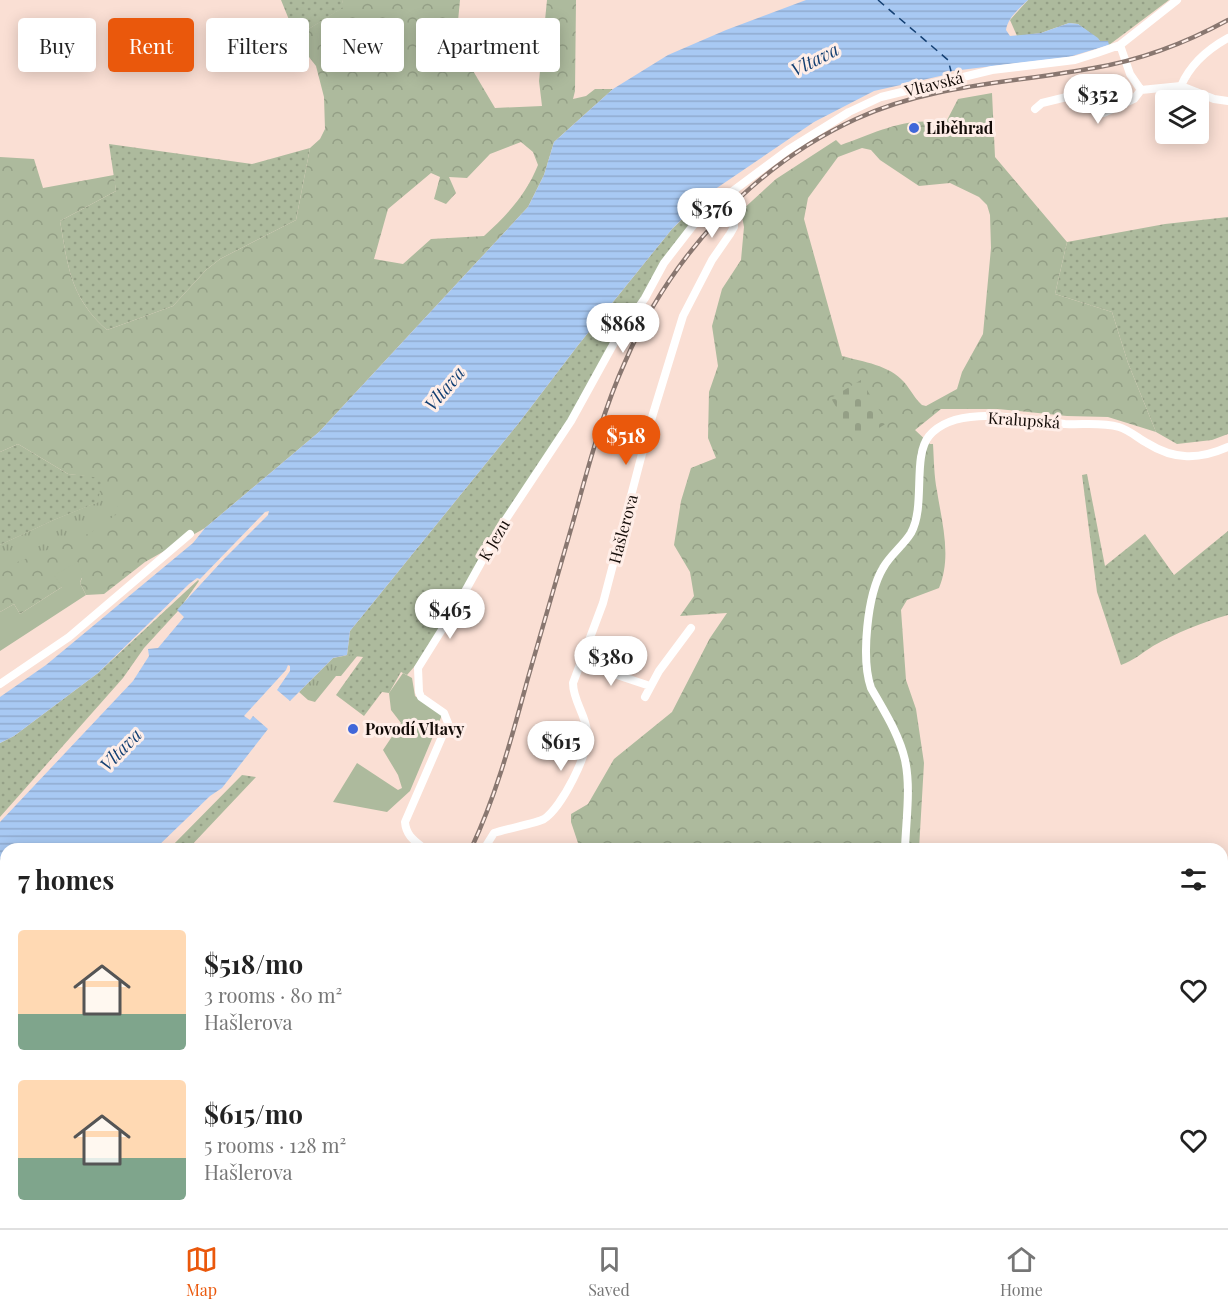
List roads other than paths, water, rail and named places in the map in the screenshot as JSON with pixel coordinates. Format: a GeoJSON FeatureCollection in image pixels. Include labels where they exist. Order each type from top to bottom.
{"type":"FeatureCollection","features":[{"type":"Feature","properties":{"kind":"street","name":"Vltavská"},"geometry":{"type":"LineString","coordinates":[[664,263],[702,214],[720,199],[788,150],[849,112],[881,97],[963,76],[992,70],[1075,60],[1120,45],[1177,0]]}},
{"type":"Feature","properties":{"kind":"street"},"geometry":{"type":"LineString","coordinates":[[1181,86],[1190,70],[1212,47],[1228,38]]}},
{"type":"Feature","properties":{"kind":"street"},"geometry":{"type":"LineString","coordinates":[[1120,45],[1130,74],[1141,90]]}},
{"type":"Feature","properties":{"kind":"street"},"geometry":{"type":"LineString","coordinates":[[1035,109],[1042,103],[1083,93],[1089,95],[1104,113],[1134,99],[1141,90],[1181,86],[1214,99],[1228,101]]}},
{"type":"Feature","properties":{"kind":"street","name":"Hašlerova"},"geometry":{"type":"LineString","coordinates":[[488,843],[494,833],[542,820],[549,814],[578,767],[586,749],[587,732],[573,694],[573,683],[603,603],[649,427],[683,316],[712,260],[734,227],[734,219],[723,207],[720,199]]}},
{"type":"Feature","properties":{"kind":"street","name":"K Jezu"},"geometry":{"type":"LineString","coordinates":[[417,843],[410,838],[405,822],[448,723],[444,713],[421,697],[418,668],[458,604],[502,525],[571,421],[614,343],[645,298],[664,263]]}},
{"type":"Feature","properties":{"kind":"street","name":"Kralupská"},"geometry":{"type":"LineString","coordinates":[[905,843],[907,795],[904,758],[897,737],[871,688],[866,652],[874,585],[883,567],[905,543],[916,521],[922,453],[927,438],[945,423],[1009,416],[1066,424],[1105,424],[1120,428],[1158,450],[1180,457],[1199,457],[1228,447]]}},
{"type":"Feature","properties":{"kind":"street"},"geometry":{"type":"LineString","coordinates":[[0,684],[69,637],[190,534]]}},
{"type":"Feature","properties":{"kind":"street"},"geometry":{"type":"LineString","coordinates":[[645,697],[650,686],[692,628]]}},
{"type":"Feature","properties":{"kind":"street"},"geometry":{"type":"LineString","coordinates":[[581,663],[650,686]]}},
{"type":"Feature","properties":{"kind":"water","name":"Vltava"},"geometry":{"type":"Polygon","coordinates":[[[806,0],[1028,0],[1009,21],[1006,30],[1010,36],[1041,33],[1069,23],[1078,24],[1100,41],[1108,41],[1109,45],[1069,57],[952,71],[949,74],[874,91],[814,122],[705,196],[672,229],[350,631],[347,655],[333,658],[290,701],[277,690],[290,671],[288,665],[244,716],[250,720],[253,716],[268,729],[222,788],[210,796],[161,843],[0,843],[0,822],[133,681],[149,656],[148,649],[158,648],[184,617],[177,610],[268,515],[269,511],[265,512],[200,579],[197,578],[189,584],[98,673],[14,736],[0,743],[0,697],[46,665],[193,543],[205,528],[319,432],[528,207],[544,175],[554,142],[613,89],[668,55],[806,0]]]}},
{"type":"Feature","properties":{"kind":"railway"},"geometry":{"type":"LineString","coordinates":[[474,843],[503,765],[590,461],[617,381],[644,323],[666,286],[691,251],[719,219],[783,162],[818,139],[884,107],[943,91],[1112,65],[1180,43],[1228,20]]}},
{"type":"Feature","properties":{"kind":"place","name":"Liběhrad"},"geometry":{"type":"Point","coordinates":[914,128]}},
{"type":"Feature","properties":{"kind":"place","name":"Povodí Vltavy"},"geometry":{"type":"Point","coordinates":[353,729]}}]}
